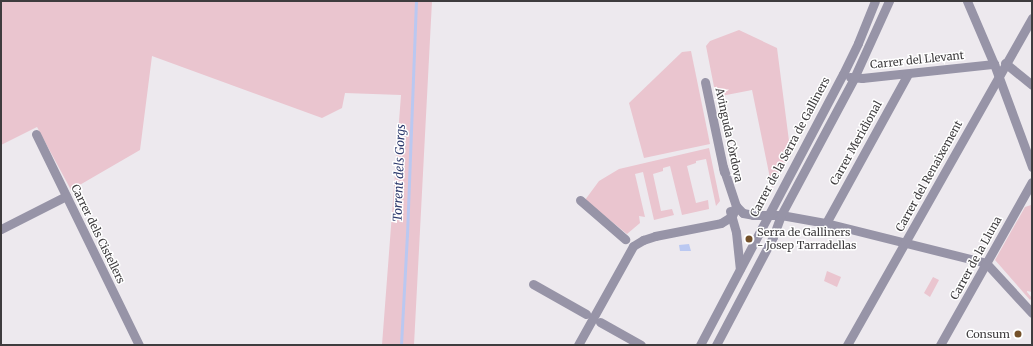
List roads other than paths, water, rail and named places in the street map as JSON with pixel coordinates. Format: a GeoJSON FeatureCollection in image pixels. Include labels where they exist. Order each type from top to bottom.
{"type":"FeatureCollection","features":[{"type":"Feature","properties":{"kind":"street","name":"Carrer de la Serra de Galliners"},"geometry":{"type":"LineString","coordinates":[[700,345],[843,74],[858,43],[875,1]]}},
{"type":"Feature","properties":{"kind":"street"},"geometry":{"type":"LineString","coordinates":[[716,345],[773,237],[781,215],[854,78],[889,1]]}},
{"type":"Feature","properties":{"kind":"street"},"geometry":{"type":"LineString","coordinates":[[967,1],[994,64],[1032,167]]}},
{"type":"Feature","properties":{"kind":"street","name":"Carrer del Renaixement"},"geometry":{"type":"LineString","coordinates":[[847,345],[998,78],[1005,63],[1032,18]]}},
{"type":"Feature","properties":{"kind":"street"},"geometry":{"type":"LineString","coordinates":[[1005,63],[1032,85]]}},
{"type":"Feature","properties":{"kind":"street","name":"Carrer del Llevant"},"geometry":{"type":"LineString","coordinates":[[843,74],[854,78],[908,74],[994,64]]}},
{"type":"Feature","properties":{"kind":"street","name":"Carrer Meridional"},"geometry":{"type":"LineString","coordinates":[[826,223],[908,74]]}},
{"type":"Feature","properties":{"kind":"street","name":"Avinguda Còrdova"},"geometry":{"type":"LineString","coordinates":[[705,82],[736,232],[740,269]]}},
{"type":"Feature","properties":{"kind":"street","name":"Carrer dels Cistellers"},"geometry":{"type":"LineString","coordinates":[[36,134],[140,345]]}},
{"type":"Feature","properties":{"kind":"street"},"geometry":{"type":"LineString","coordinates":[[723,166],[736,206],[743,213],[753,215]]}},
{"type":"Feature","properties":{"kind":"street","name":"Carrer de la Lluna"},"geometry":{"type":"LineString","coordinates":[[940,345],[1032,182]]}},
{"type":"Feature","properties":{"kind":"street"},"geometry":{"type":"LineString","coordinates":[[1,228],[66,196]]}},
{"type":"Feature","properties":{"kind":"street"},"geometry":{"type":"LineString","coordinates":[[580,200],[625,239]]}},
{"type":"Feature","properties":{"kind":"street"},"geometry":{"type":"LineString","coordinates":[[717,224],[732,216],[736,206]]}},
{"type":"Feature","properties":{"kind":"street"},"geometry":{"type":"LineString","coordinates":[[736,232],[737,225],[746,217],[768,214],[781,215],[826,223],[986,263],[1032,313]]}},
{"type":"Feature","properties":{"kind":"street"},"geometry":{"type":"LineString","coordinates":[[578,345],[633,246],[643,240],[655,236],[717,224],[729,225],[736,232]]}},
{"type":"Feature","properties":{"kind":"street"},"geometry":{"type":"LineString","coordinates":[[532,284],[586,314]]}},
{"type":"Feature","properties":{"kind":"street"},"geometry":{"type":"LineString","coordinates":[[600,322],[641,345]]}},
{"type":"Feature","properties":{"kind":"water"},"geometry":{"type":"Polygon","coordinates":[[[689,244],[691,251],[680,251],[679,245],[689,244]]]}},
{"type":"Feature","properties":{"kind":"waterway","name":"Torrent dels Gorgs"},"geometry":{"type":"LineString","coordinates":[[401,345],[407,235],[416,1]]}},
{"type":"Feature","properties":{"kind":"place","name":"Serra de Galliners - Josep Tarradellas"},"geometry":{"type":"Point","coordinates":[749,239]}},
{"type":"Feature","properties":{"kind":"place","name":"Consum"},"geometry":{"type":"Point","coordinates":[1018,334]}}]}
